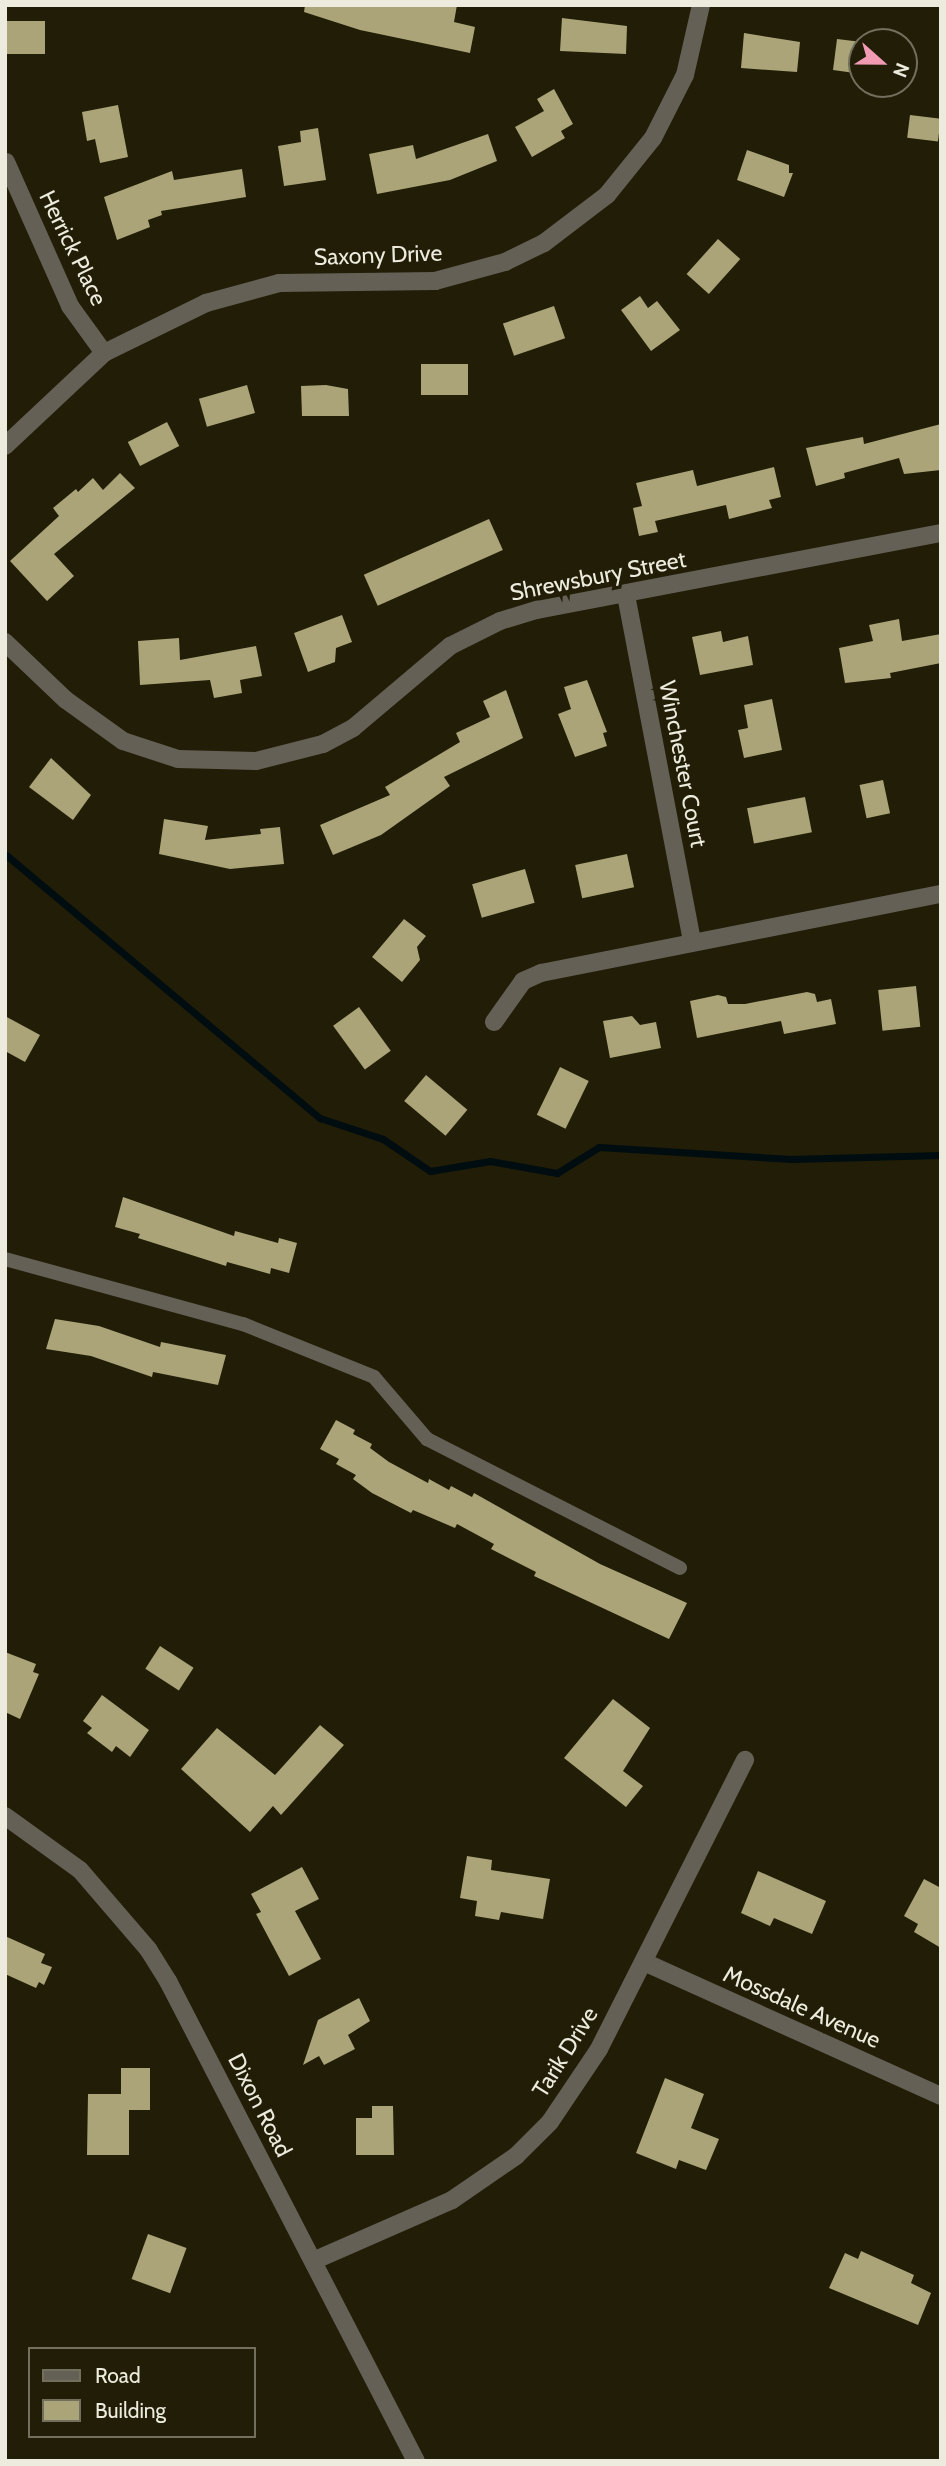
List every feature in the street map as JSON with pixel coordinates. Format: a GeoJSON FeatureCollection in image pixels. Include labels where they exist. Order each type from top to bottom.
{"type":"FeatureCollection","features":[{"type":"Feature","properties":{"kind":"street","name":"Saxony Drive"},"geometry":{"type":"LineString","coordinates":[[5,446],[104,353],[161,322],[247,290],[291,282],[435,281],[505,262],[544,243],[607,195],[653,138],[685,75],[701,5]]}},
{"type":"Feature","properties":{"kind":"street","name":"Herrick Place"},"geometry":{"type":"LineString","coordinates":[[6,162],[69,306],[104,353]]}},
{"type":"Feature","properties":{"kind":"street","name":"Shrewsbury Street"},"geometry":{"type":"LineString","coordinates":[[5,642],[76,708],[122,741],[178,759],[256,761],[323,744],[353,728],[474,631],[537,610],[941,533]]}},
{"type":"Feature","properties":{"kind":"street","name":"Winchester Court"},"geometry":{"type":"LineString","coordinates":[[626,595],[691,942]]}},
{"type":"Feature","properties":{"kind":"street"},"geometry":{"type":"LineString","coordinates":[[494,1022],[523,982],[541,973],[941,894]]}},
{"type":"Feature","properties":{"kind":"street","name":"Tarik Drive"},"geometry":{"type":"LineString","coordinates":[[313,2261],[452,2200],[516,2156],[579,2085],[745,1760]]}},
{"type":"Feature","properties":{"kind":"street","name":"Dixon Road"},"geometry":{"type":"LineString","coordinates":[[5,1816],[80,1870],[148,1949],[416,2461]]}},
{"type":"Feature","properties":{"kind":"street","name":"Mossdale Avenue"},"geometry":{"type":"LineString","coordinates":[[644,1962],[941,2096]]}},
{"type":"Feature","properties":{"kind":"lane"},"geometry":{"type":"LineString","coordinates":[[5,1259],[243,1324],[374,1377],[427,1439],[680,1568]]}},
{"type":"Feature","properties":{"kind":"building"},"geometry":{"type":"Polygon","coordinates":[[[305,5],[457,5],[454,22],[475,27],[470,53],[360,30],[304,12],[305,5]]]}},
{"type":"Feature","properties":{"kind":"building"},"geometry":{"type":"Polygon","coordinates":[[[562,18],[627,26],[626,54],[560,51],[562,18]]]}},
{"type":"Feature","properties":{"kind":"building"},"geometry":{"type":"Polygon","coordinates":[[[5,21],[45,21],[45,54],[5,54],[5,21]]]}},
{"type":"Feature","properties":{"kind":"building"},"geometry":{"type":"Polygon","coordinates":[[[744,33],[800,42],[797,72],[741,68],[744,33]]]}},
{"type":"Feature","properties":{"kind":"building"},"geometry":{"type":"Polygon","coordinates":[[[837,39],[848,40],[848,72],[833,70],[837,39]]]}},
{"type":"Feature","properties":{"kind":"building"},"geometry":{"type":"Polygon","coordinates":[[[554,89],[573,124],[561,131],[565,138],[532,157],[515,127],[544,111],[537,99],[554,89]]]}},
{"type":"Feature","properties":{"kind":"building"},"geometry":{"type":"Polygon","coordinates":[[[118,105],[128,157],[100,163],[95,139],[87,141],[82,112],[118,105]]]}},
{"type":"Feature","properties":{"kind":"building"},"geometry":{"type":"Polygon","coordinates":[[[910,115],[941,119],[938,142],[907,138],[910,115]]]}},
{"type":"Feature","properties":{"kind":"building"},"geometry":{"type":"Polygon","coordinates":[[[318,128],[326,180],[284,186],[278,146],[301,142],[300,131],[318,128]]]}},
{"type":"Feature","properties":{"kind":"building"},"geometry":{"type":"Polygon","coordinates":[[[488,134],[497,161],[450,180],[377,194],[369,154],[413,145],[416,159],[488,134]]]}},
{"type":"Feature","properties":{"kind":"building"},"geometry":{"type":"Polygon","coordinates":[[[747,150],[789,165],[789,173],[793,173],[784,197],[737,180],[747,150]]]}},
{"type":"Feature","properties":{"kind":"building"},"geometry":{"type":"Polygon","coordinates":[[[242,169],[246,197],[161,211],[162,215],[148,220],[150,227],[117,240],[104,197],[172,171],[174,180],[242,169]]]}},
{"type":"Feature","properties":{"kind":"building"},"geometry":{"type":"Polygon","coordinates":[[[718,239],[740,259],[709,294],[687,274],[718,239]]]}},
{"type":"Feature","properties":{"kind":"building"},"geometry":{"type":"Polygon","coordinates":[[[640,296],[648,308],[657,301],[680,330],[651,351],[621,310],[640,296]]]}},
{"type":"Feature","properties":{"kind":"building"},"geometry":{"type":"Polygon","coordinates":[[[554,306],[565,338],[514,356],[503,324],[554,306]]]}},
{"type":"Feature","properties":{"kind":"building"},"geometry":{"type":"Polygon","coordinates":[[[421,364],[468,364],[468,395],[421,395],[421,364]]]}},
{"type":"Feature","properties":{"kind":"building"},"geometry":{"type":"Polygon","coordinates":[[[247,385],[255,413],[207,427],[199,399],[247,385]]]}},
{"type":"Feature","properties":{"kind":"building"},"geometry":{"type":"Polygon","coordinates":[[[326,385],[348,389],[349,416],[302,416],[301,386],[326,385]]]}},
{"type":"Feature","properties":{"kind":"building"},"geometry":{"type":"Polygon","coordinates":[[[167,422],[179,446],[140,466],[128,442],[167,422]]]}},
{"type":"Feature","properties":{"kind":"building"},"geometry":{"type":"Polygon","coordinates":[[[941,424],[941,470],[904,474],[899,458],[844,473],[845,478],[816,486],[806,448],[863,437],[864,444],[941,424]]]}},
{"type":"Feature","properties":{"kind":"building"},"geometry":{"type":"Polygon","coordinates":[[[774,467],[781,497],[769,500],[772,508],[729,519],[726,505],[655,521],[658,532],[639,536],[633,508],[642,506],[636,483],[693,470],[697,486],[774,467]]]}},
{"type":"Feature","properties":{"kind":"building"},"geometry":{"type":"Polygon","coordinates":[[[120,473],[135,488],[54,554],[74,576],[47,601],[10,561],[59,516],[53,508],[76,489],[78,492],[93,478],[103,490],[120,473]]]}},
{"type":"Feature","properties":{"kind":"building"},"geometry":{"type":"Polygon","coordinates":[[[489,519],[503,550],[378,606],[364,575],[489,519]]]}},
{"type":"Feature","properties":{"kind":"building"},"geometry":{"type":"Polygon","coordinates":[[[342,615],[352,642],[336,648],[335,662],[308,672],[294,633],[342,615]]]}},
{"type":"Feature","properties":{"kind":"building"},"geometry":{"type":"Polygon","coordinates":[[[899,619],[902,641],[941,634],[941,663],[890,673],[891,678],[845,683],[839,648],[873,641],[869,625],[899,619]]]}},
{"type":"Feature","properties":{"kind":"building"},"geometry":{"type":"Polygon","coordinates":[[[721,631],[723,642],[748,636],[753,665],[700,675],[692,637],[721,631]]]}},
{"type":"Feature","properties":{"kind":"building"},"geometry":{"type":"Polygon","coordinates":[[[179,638],[180,660],[256,646],[262,676],[240,680],[242,693],[214,698],[210,680],[140,685],[138,641],[179,638]]]}},
{"type":"Feature","properties":{"kind":"building"},"geometry":{"type":"Polygon","coordinates":[[[587,680],[607,732],[603,733],[607,746],[575,757],[558,714],[571,709],[564,687],[587,680]]]}},
{"type":"Feature","properties":{"kind":"building"},"geometry":{"type":"Polygon","coordinates":[[[506,690],[523,738],[444,777],[450,786],[381,835],[333,855],[320,825],[390,795],[385,787],[460,742],[456,733],[490,717],[483,701],[506,690]]]}},
{"type":"Feature","properties":{"kind":"building"},"geometry":{"type":"Polygon","coordinates":[[[772,699],[782,750],[744,758],[738,730],[748,728],[744,705],[772,699]]]}},
{"type":"Feature","properties":{"kind":"building"},"geometry":{"type":"Polygon","coordinates":[[[51,758],[91,795],[73,820],[29,787],[51,758]]]}},
{"type":"Feature","properties":{"kind":"building"},"geometry":{"type":"Polygon","coordinates":[[[883,780],[890,813],[867,818],[860,785],[883,780]]]}},
{"type":"Feature","properties":{"kind":"building"},"geometry":{"type":"Polygon","coordinates":[[[805,797],[812,832],[754,844],[747,808],[805,797]]]}},
{"type":"Feature","properties":{"kind":"building"},"geometry":{"type":"Polygon","coordinates":[[[164,819],[208,826],[205,840],[261,834],[260,829],[280,827],[284,864],[230,869],[159,854],[164,819]]]}},
{"type":"Feature","properties":{"kind":"building"},"geometry":{"type":"Polygon","coordinates":[[[627,854],[634,887],[582,898],[575,865],[627,854]]]}},
{"type":"Feature","properties":{"kind":"building"},"geometry":{"type":"Polygon","coordinates":[[[525,869],[535,903],[482,918],[472,884],[525,869]]]}},
{"type":"Feature","properties":{"kind":"building"},"geometry":{"type":"Polygon","coordinates":[[[404,919],[426,936],[417,947],[420,960],[402,982],[372,957],[404,919]]]}},
{"type":"Feature","properties":{"kind":"building"},"geometry":{"type":"Polygon","coordinates":[[[916,986],[920,1027],[882,1031],[878,990],[916,986]]]}},
{"type":"Feature","properties":{"kind":"building"},"geometry":{"type":"Polygon","coordinates":[[[807,992],[815,994],[817,1002],[831,999],[836,1024],[784,1034],[781,1021],[697,1038],[690,1001],[718,995],[726,997],[728,1004],[745,1004],[807,992]]]}},
{"type":"Feature","properties":{"kind":"building"},"geometry":{"type":"Polygon","coordinates":[[[359,1007],[391,1051],[365,1069],[333,1026],[359,1007]]]}},
{"type":"Feature","properties":{"kind":"building"},"geometry":{"type":"Polygon","coordinates":[[[5,1016],[40,1035],[25,1062],[5,1051],[5,1016]]]}},
{"type":"Feature","properties":{"kind":"building"},"geometry":{"type":"Polygon","coordinates":[[[632,1016],[640,1025],[656,1022],[661,1048],[610,1058],[603,1021],[632,1016]]]}},
{"type":"Feature","properties":{"kind":"building"},"geometry":{"type":"Polygon","coordinates":[[[560,1067],[589,1081],[566,1129],[537,1115],[560,1067]]]}},
{"type":"Feature","properties":{"kind":"building"},"geometry":{"type":"Polygon","coordinates":[[[426,1075],[467,1110],[446,1136],[404,1101],[426,1075]]]}},
{"type":"Feature","properties":{"kind":"building"},"geometry":{"type":"Polygon","coordinates":[[[123,1197],[234,1236],[235,1231],[278,1243],[279,1238],[297,1243],[289,1273],[271,1268],[270,1274],[227,1262],[226,1266],[138,1238],[140,1234],[115,1227],[123,1197]]]}},
{"type":"Feature","properties":{"kind":"building"},"geometry":{"type":"Polygon","coordinates":[[[55,1319],[99,1326],[160,1347],[161,1342],[226,1355],[218,1385],[153,1372],[152,1377],[91,1356],[46,1349],[55,1319]]]}},
{"type":"Feature","properties":{"kind":"building"},"geometry":{"type":"Polygon","coordinates":[[[336,1420],[355,1430],[353,1434],[372,1444],[370,1448],[389,1462],[428,1483],[429,1479],[449,1490],[451,1486],[472,1497],[474,1493],[600,1564],[687,1603],[669,1639],[534,1576],[536,1572],[491,1549],[494,1544],[457,1524],[455,1528],[413,1510],[411,1513],[372,1493],[353,1479],[356,1475],[336,1464],[339,1459],[320,1449],[336,1420]]]}},
{"type":"Feature","properties":{"kind":"building"},"geometry":{"type":"Polygon","coordinates":[[[160,1646],[194,1668],[179,1690],[145,1669],[160,1646]]]}},
{"type":"Feature","properties":{"kind":"building"},"geometry":{"type":"Polygon","coordinates":[[[5,1652],[36,1664],[33,1672],[39,1674],[20,1719],[5,1712],[5,1652]]]}},
{"type":"Feature","properties":{"kind":"building"},"geometry":{"type":"Polygon","coordinates":[[[102,1695],[149,1730],[130,1757],[116,1746],[112,1752],[87,1733],[92,1728],[83,1721],[102,1695]]]}},
{"type":"Feature","properties":{"kind":"building"},"geometry":{"type":"Polygon","coordinates":[[[613,1699],[650,1728],[623,1771],[643,1786],[626,1807],[564,1758],[613,1699]]]}},
{"type":"Feature","properties":{"kind":"building"},"geometry":{"type":"Polygon","coordinates":[[[320,1725],[344,1745],[281,1815],[273,1806],[250,1832],[181,1769],[217,1728],[275,1775],[320,1725]]]}},
{"type":"Feature","properties":{"kind":"building"},"geometry":{"type":"Polygon","coordinates":[[[467,1856],[492,1860],[491,1870],[550,1879],[543,1919],[501,1912],[499,1920],[475,1916],[477,1901],[460,1898],[467,1856]]]}},
{"type":"Feature","properties":{"kind":"building"},"geometry":{"type":"Polygon","coordinates":[[[302,1867],[319,1899],[295,1911],[321,1959],[289,1976],[256,1914],[261,1912],[251,1894],[302,1867]]]}},
{"type":"Feature","properties":{"kind":"building"},"geometry":{"type":"Polygon","coordinates":[[[758,1871],[826,1901],[812,1934],[774,1918],[770,1926],[741,1913],[758,1871]]]}},
{"type":"Feature","properties":{"kind":"building"},"geometry":{"type":"Polygon","coordinates":[[[924,1879],[941,1888],[941,1948],[914,1932],[918,1924],[904,1916],[924,1879]]]}},
{"type":"Feature","properties":{"kind":"building"},"geometry":{"type":"Polygon","coordinates":[[[5,1936],[45,1954],[41,1963],[52,1967],[44,1985],[39,1982],[36,1988],[5,1974],[5,1936]]]}},
{"type":"Feature","properties":{"kind":"building"},"geometry":{"type":"Polygon","coordinates":[[[359,1998],[370,2021],[348,2035],[355,2049],[324,2065],[319,2056],[303,2065],[318,2020],[359,1998]]]}},
{"type":"Feature","properties":{"kind":"building"},"geometry":{"type":"Polygon","coordinates":[[[121,2068],[150,2068],[150,2110],[129,2110],[129,2155],[87,2155],[88,2094],[121,2094],[121,2068]]]}},
{"type":"Feature","properties":{"kind":"building"},"geometry":{"type":"Polygon","coordinates":[[[665,2078],[704,2094],[691,2128],[719,2139],[706,2170],[679,2160],[676,2169],[636,2153],[665,2078]]]}},
{"type":"Feature","properties":{"kind":"building"},"geometry":{"type":"Polygon","coordinates":[[[372,2106],[393,2106],[394,2155],[356,2155],[356,2118],[372,2118],[372,2106]]]}},
{"type":"Feature","properties":{"kind":"building"},"geometry":{"type":"Polygon","coordinates":[[[148,2234],[187,2248],[170,2293],[132,2279],[148,2234]]]}},
{"type":"Feature","properties":{"kind":"building"},"geometry":{"type":"Polygon","coordinates":[[[861,2251],[914,2275],[911,2283],[931,2293],[918,2325],[829,2288],[845,2253],[858,2259],[861,2251]]]}},
{"type":"Feature","properties":{"kind":"waterway"},"geometry":{"type":"LineString","coordinates":[[5,854],[320,1118],[383,1139],[430,1171],[490,1161],[557,1173],[599,1147],[791,1159],[941,1155]]}}]}
